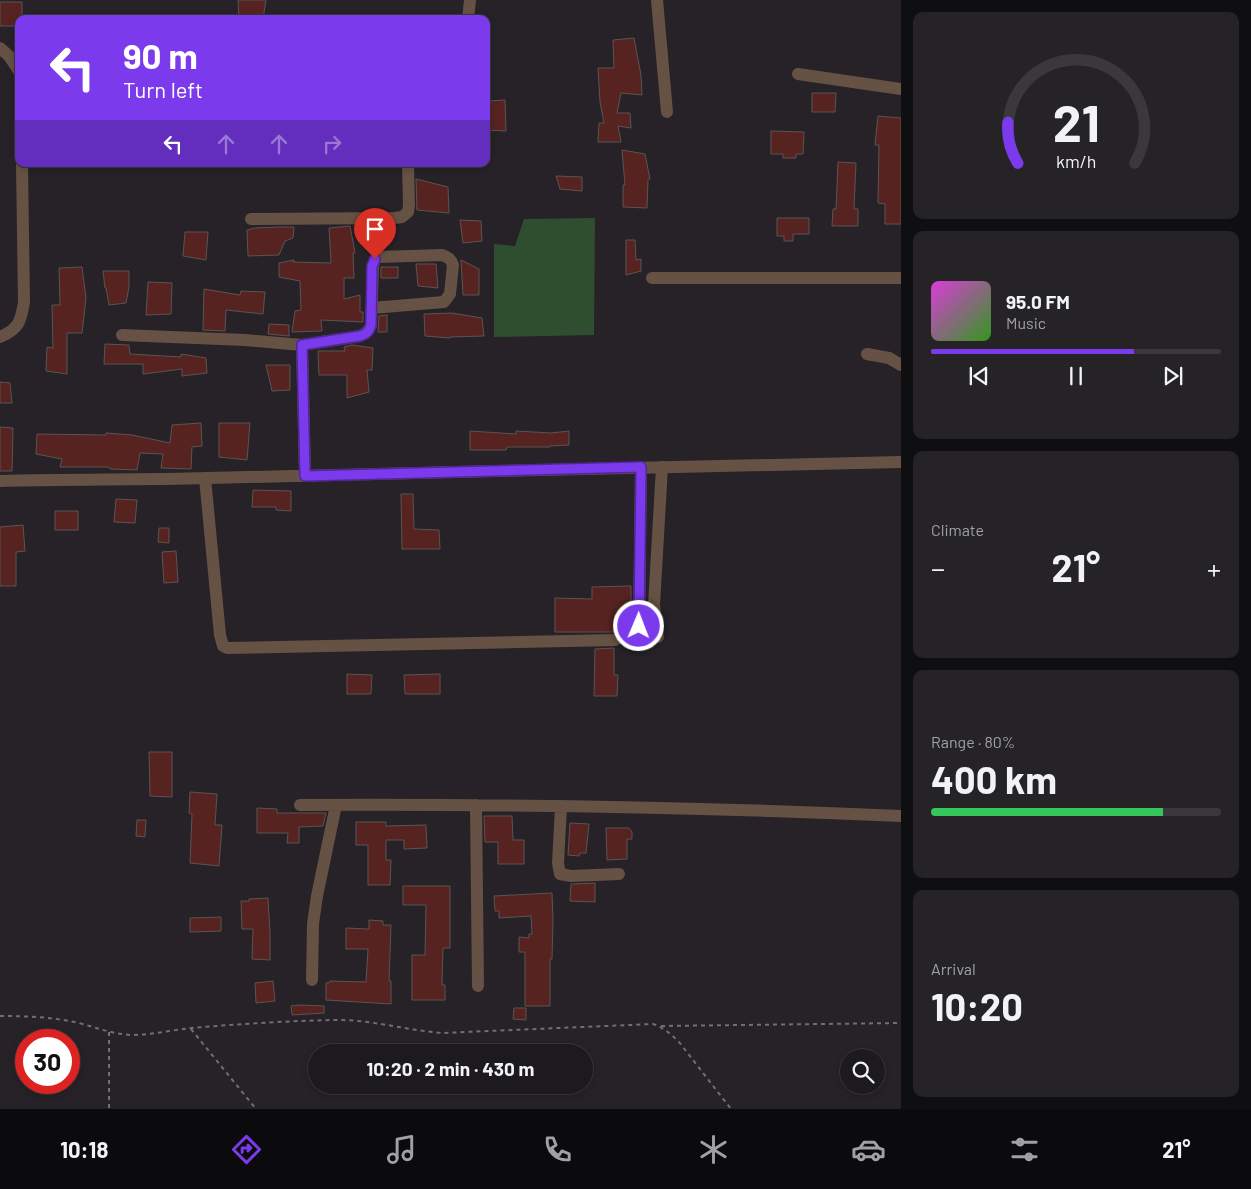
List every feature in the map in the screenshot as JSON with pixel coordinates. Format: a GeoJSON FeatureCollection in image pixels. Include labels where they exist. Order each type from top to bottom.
{"type":"FeatureCollection","features":[{"type":"Feature","properties":{"kind":"street"},"geometry":{"type":"LineString","coordinates":[[468,15],[470,0]]}},
{"type":"Feature","properties":{"kind":"street"},"geometry":{"type":"LineString","coordinates":[[657,0],[667,112]]}},
{"type":"Feature","properties":{"kind":"street"},"geometry":{"type":"LineString","coordinates":[[0,48],[15,65]]}},
{"type":"Feature","properties":{"kind":"street"},"geometry":{"type":"LineString","coordinates":[[798,74],[901,89]]}},
{"type":"Feature","properties":{"kind":"street"},"geometry":{"type":"LineString","coordinates":[[0,337],[17,327],[22,318],[24,302],[22,167]]}},
{"type":"Feature","properties":{"kind":"street"},"geometry":{"type":"LineString","coordinates":[[251,218],[402,217],[408,212],[409,206],[408,167]]}},
{"type":"Feature","properties":{"kind":"street"},"geometry":{"type":"LineString","coordinates":[[122,335],[245,340],[302,345],[366,334],[371,325],[372,266],[375,259],[378,257],[448,256],[453,265],[450,294],[444,302],[372,308]]}},
{"type":"Feature","properties":{"kind":"street"},"geometry":{"type":"LineString","coordinates":[[652,278],[901,278]]}},
{"type":"Feature","properties":{"kind":"street"},"geometry":{"type":"LineString","coordinates":[[302,345],[305,476]]}},
{"type":"Feature","properties":{"kind":"street"},"geometry":{"type":"LineString","coordinates":[[867,354],[889,358],[901,365]]}},
{"type":"Feature","properties":{"kind":"street"},"geometry":{"type":"LineString","coordinates":[[0,481],[901,462]]}},
{"type":"Feature","properties":{"kind":"street"},"geometry":{"type":"LineString","coordinates":[[639,626],[641,467]]}},
{"type":"Feature","properties":{"kind":"street"},"geometry":{"type":"LineString","coordinates":[[658,637],[654,605],[662,467]]}},
{"type":"Feature","properties":{"kind":"street"},"geometry":{"type":"LineString","coordinates":[[205,478],[220,635],[223,646],[227,648],[615,640]]}},
{"type":"Feature","properties":{"kind":"street"},"geometry":{"type":"LineString","coordinates":[[300,805],[691,808],[901,816]]}},
{"type":"Feature","properties":{"kind":"street"},"geometry":{"type":"LineString","coordinates":[[312,980],[317,896],[336,805]]}},
{"type":"Feature","properties":{"kind":"street"},"geometry":{"type":"LineString","coordinates":[[476,806],[478,986]]}},
{"type":"Feature","properties":{"kind":"street"},"geometry":{"type":"LineString","coordinates":[[561,806],[558,863],[560,874],[570,876],[619,874]]}},
{"type":"Feature","properties":{"kind":"path"},"geometry":{"type":"LineString","coordinates":[[0,1016],[52,1018],[109,1032],[132,1035],[190,1028],[333,1020],[358,1021],[442,1033],[641,1024],[660,1026],[901,1024]]}},
{"type":"Feature","properties":{"kind":"path"},"geometry":{"type":"LineString","coordinates":[[660,1026],[670,1032],[679,1042],[731,1109]]}},
{"type":"Feature","properties":{"kind":"path"},"geometry":{"type":"LineString","coordinates":[[190,1028],[256,1109]]}},
{"type":"Feature","properties":{"kind":"path"},"geometry":{"type":"LineString","coordinates":[[109,1032],[110,1109]]}},
{"type":"Feature","properties":{"kind":"green space"},"geometry":{"type":"Polygon","coordinates":[[[595,218],[594,335],[494,337],[494,244],[515,246],[524,219],[595,218]]]}},
{"type":"Feature","properties":{"kind":"building"},"geometry":{"type":"Polygon","coordinates":[[[238,0],[266,0],[264,15],[239,15],[238,0]]]}},
{"type":"Feature","properties":{"kind":"building"},"geometry":{"type":"Polygon","coordinates":[[[0,2],[22,2],[22,15],[15,15],[15,26],[0,26],[0,2]]]}},
{"type":"Feature","properties":{"kind":"building"},"geometry":{"type":"Polygon","coordinates":[[[634,38],[641,75],[642,95],[621,93],[617,113],[630,113],[631,128],[618,126],[621,142],[598,142],[599,123],[604,123],[600,102],[598,68],[614,68],[613,40],[634,38]]]}},
{"type":"Feature","properties":{"kind":"building"},"geometry":{"type":"Polygon","coordinates":[[[812,93],[836,93],[835,112],[812,112],[812,93]]]}},
{"type":"Feature","properties":{"kind":"building"},"geometry":{"type":"Polygon","coordinates":[[[505,100],[506,131],[490,130],[490,101],[505,100]]]}},
{"type":"Feature","properties":{"kind":"building"},"geometry":{"type":"Polygon","coordinates":[[[878,116],[901,118],[901,224],[885,224],[885,204],[878,203],[879,145],[875,145],[878,116]]]}},
{"type":"Feature","properties":{"kind":"building"},"geometry":{"type":"Polygon","coordinates":[[[771,131],[804,132],[803,154],[796,154],[796,158],[783,158],[783,154],[771,154],[771,131]]]}},
{"type":"Feature","properties":{"kind":"building"},"geometry":{"type":"Polygon","coordinates":[[[622,150],[645,154],[650,179],[648,179],[647,208],[623,207],[623,185],[625,185],[622,150]]]}},
{"type":"Feature","properties":{"kind":"building"},"geometry":{"type":"Polygon","coordinates":[[[838,162],[856,163],[854,209],[858,209],[858,226],[832,226],[833,209],[836,209],[838,162]]]}},
{"type":"Feature","properties":{"kind":"building"},"geometry":{"type":"Polygon","coordinates":[[[556,176],[582,177],[582,191],[560,189],[556,176]]]}},
{"type":"Feature","properties":{"kind":"building"},"geometry":{"type":"Polygon","coordinates":[[[416,179],[448,187],[449,213],[417,210],[416,179]]]}},
{"type":"Feature","properties":{"kind":"building"},"geometry":{"type":"Polygon","coordinates":[[[777,218],[809,218],[809,234],[793,234],[793,241],[784,241],[784,236],[777,236],[777,218]]]}},
{"type":"Feature","properties":{"kind":"building"},"geometry":{"type":"Polygon","coordinates":[[[460,220],[481,221],[482,241],[463,243],[460,220]]]}},
{"type":"Feature","properties":{"kind":"building"},"geometry":{"type":"Polygon","coordinates":[[[350,226],[355,253],[353,253],[354,278],[344,278],[344,299],[360,295],[360,312],[363,312],[363,322],[321,320],[322,331],[292,332],[295,311],[301,310],[300,281],[279,277],[279,263],[294,260],[293,262],[331,263],[329,228],[350,226]]]}},
{"type":"Feature","properties":{"kind":"building"},"geometry":{"type":"Polygon","coordinates":[[[294,227],[293,238],[285,241],[279,255],[248,256],[247,230],[294,227]]]}},
{"type":"Feature","properties":{"kind":"building"},"geometry":{"type":"Polygon","coordinates":[[[185,232],[208,232],[206,260],[183,256],[185,232]]]}},
{"type":"Feature","properties":{"kind":"building"},"geometry":{"type":"Polygon","coordinates":[[[626,240],[635,240],[636,260],[641,259],[641,271],[626,275],[626,240]]]}},
{"type":"Feature","properties":{"kind":"building"},"geometry":{"type":"Polygon","coordinates":[[[461,260],[479,269],[479,295],[463,295],[461,260]]]}},
{"type":"Feature","properties":{"kind":"building"},"geometry":{"type":"Polygon","coordinates":[[[416,264],[436,264],[438,288],[418,286],[416,264]]]}},
{"type":"Feature","properties":{"kind":"building"},"geometry":{"type":"Polygon","coordinates":[[[82,267],[86,298],[82,333],[67,333],[67,374],[46,371],[47,347],[53,348],[52,305],[60,305],[59,268],[82,267]]]}},
{"type":"Feature","properties":{"kind":"building"},"geometry":{"type":"Polygon","coordinates":[[[381,267],[398,267],[398,278],[381,278],[381,267]]]}},
{"type":"Feature","properties":{"kind":"building"},"geometry":{"type":"Polygon","coordinates":[[[103,271],[129,271],[126,303],[109,305],[103,271]]]}},
{"type":"Feature","properties":{"kind":"building"},"geometry":{"type":"Polygon","coordinates":[[[148,282],[172,283],[171,314],[146,315],[148,282]]]}},
{"type":"Feature","properties":{"kind":"building"},"geometry":{"type":"Polygon","coordinates":[[[204,289],[240,295],[241,291],[265,292],[263,314],[226,310],[225,331],[203,330],[204,289]]]}},
{"type":"Feature","properties":{"kind":"building"},"geometry":{"type":"Polygon","coordinates":[[[452,313],[482,318],[484,336],[450,338],[425,336],[424,314],[452,313]]]}},
{"type":"Feature","properties":{"kind":"building"},"geometry":{"type":"Polygon","coordinates":[[[387,315],[387,332],[378,332],[379,316],[387,315]]]}},
{"type":"Feature","properties":{"kind":"building"},"geometry":{"type":"Polygon","coordinates":[[[269,324],[289,325],[289,336],[268,334],[269,324]]]}},
{"type":"Feature","properties":{"kind":"building"},"geometry":{"type":"Polygon","coordinates":[[[105,344],[129,345],[130,354],[181,357],[181,354],[206,358],[207,373],[182,376],[182,369],[143,374],[143,364],[104,364],[105,344]]]}},
{"type":"Feature","properties":{"kind":"building"},"geometry":{"type":"Polygon","coordinates":[[[352,345],[373,348],[372,370],[367,370],[369,392],[347,398],[347,375],[319,375],[318,351],[345,351],[344,347],[352,345]]]}},
{"type":"Feature","properties":{"kind":"building"},"geometry":{"type":"Polygon","coordinates":[[[266,365],[290,365],[290,390],[272,391],[266,365]]]}},
{"type":"Feature","properties":{"kind":"building"},"geometry":{"type":"Polygon","coordinates":[[[0,382],[10,383],[12,403],[0,403],[0,382]]]}},
{"type":"Feature","properties":{"kind":"building"},"geometry":{"type":"Polygon","coordinates":[[[201,423],[202,446],[192,447],[191,469],[161,468],[163,454],[140,453],[137,470],[110,469],[109,467],[60,467],[62,459],[36,454],[37,434],[106,435],[106,433],[132,435],[170,443],[172,425],[201,423]]]}},
{"type":"Feature","properties":{"kind":"building"},"geometry":{"type":"Polygon","coordinates":[[[219,423],[250,423],[247,460],[219,457],[219,423]]]}},
{"type":"Feature","properties":{"kind":"building"},"geometry":{"type":"Polygon","coordinates":[[[0,427],[13,428],[12,471],[0,471],[0,427]]]}},
{"type":"Feature","properties":{"kind":"building"},"geometry":{"type":"Polygon","coordinates":[[[470,431],[516,434],[516,431],[551,433],[569,431],[569,445],[507,447],[506,450],[470,450],[470,431]]]}},
{"type":"Feature","properties":{"kind":"building"},"geometry":{"type":"Polygon","coordinates":[[[253,490],[291,491],[291,511],[276,510],[276,507],[252,507],[253,490]]]}},
{"type":"Feature","properties":{"kind":"building"},"geometry":{"type":"Polygon","coordinates":[[[401,494],[413,494],[414,529],[439,530],[440,549],[402,549],[401,494]]]}},
{"type":"Feature","properties":{"kind":"building"},"geometry":{"type":"Polygon","coordinates":[[[116,499],[137,500],[135,523],[114,522],[116,499]]]}},
{"type":"Feature","properties":{"kind":"building"},"geometry":{"type":"Polygon","coordinates":[[[55,511],[78,511],[78,530],[55,530],[55,511]]]}},
{"type":"Feature","properties":{"kind":"building"},"geometry":{"type":"Polygon","coordinates":[[[23,525],[25,551],[16,552],[16,586],[0,586],[0,527],[23,525]]]}},
{"type":"Feature","properties":{"kind":"building"},"geometry":{"type":"Polygon","coordinates":[[[159,528],[169,528],[169,543],[158,542],[159,528]]]}},
{"type":"Feature","properties":{"kind":"building"},"geometry":{"type":"Polygon","coordinates":[[[176,551],[178,582],[164,583],[162,552],[176,551]]]}},
{"type":"Feature","properties":{"kind":"building"},"geometry":{"type":"Polygon","coordinates":[[[631,586],[631,625],[633,635],[621,635],[615,632],[555,632],[555,598],[592,599],[592,587],[631,586]]]}},
{"type":"Feature","properties":{"kind":"building"},"geometry":{"type":"Polygon","coordinates":[[[614,648],[614,675],[618,675],[617,696],[594,696],[595,649],[614,648]]]}},
{"type":"Feature","properties":{"kind":"building"},"geometry":{"type":"Polygon","coordinates":[[[347,674],[372,675],[371,694],[347,694],[347,674]]]}},
{"type":"Feature","properties":{"kind":"building"},"geometry":{"type":"Polygon","coordinates":[[[440,674],[440,694],[405,694],[404,675],[440,674]]]}},
{"type":"Feature","properties":{"kind":"building"},"geometry":{"type":"Polygon","coordinates":[[[149,752],[172,752],[172,797],[150,796],[149,752]]]}},
{"type":"Feature","properties":{"kind":"building"},"geometry":{"type":"Polygon","coordinates":[[[190,792],[217,794],[215,825],[222,825],[219,866],[190,863],[192,814],[189,813],[190,792]]]}},
{"type":"Feature","properties":{"kind":"building"},"geometry":{"type":"Polygon","coordinates":[[[257,808],[277,809],[277,813],[326,813],[323,826],[299,827],[299,843],[287,843],[288,833],[257,833],[257,808]]]}},
{"type":"Feature","properties":{"kind":"building"},"geometry":{"type":"Polygon","coordinates":[[[484,816],[512,816],[513,840],[524,840],[524,864],[498,864],[498,842],[485,842],[484,816]]]}},
{"type":"Feature","properties":{"kind":"building"},"geometry":{"type":"Polygon","coordinates":[[[137,820],[146,820],[145,837],[136,836],[137,820]]]}},
{"type":"Feature","properties":{"kind":"building"},"geometry":{"type":"Polygon","coordinates":[[[356,822],[386,822],[386,826],[426,825],[427,848],[404,849],[404,840],[386,840],[386,860],[391,860],[390,885],[368,885],[368,845],[356,845],[356,822]]]}},
{"type":"Feature","properties":{"kind":"building"},"geometry":{"type":"Polygon","coordinates":[[[570,823],[589,824],[586,853],[580,853],[579,856],[568,855],[570,823]]]}},
{"type":"Feature","properties":{"kind":"building"},"geometry":{"type":"Polygon","coordinates":[[[606,828],[629,828],[632,832],[632,839],[627,839],[627,859],[607,860],[606,828]]]}},
{"type":"Feature","properties":{"kind":"building"},"geometry":{"type":"Polygon","coordinates":[[[595,883],[595,902],[570,901],[571,884],[595,883]]]}},
{"type":"Feature","properties":{"kind":"building"},"geometry":{"type":"Polygon","coordinates":[[[403,886],[450,886],[450,948],[443,948],[442,985],[445,985],[445,1000],[412,1000],[412,955],[425,955],[426,905],[403,905],[403,886]]]}},
{"type":"Feature","properties":{"kind":"building"},"geometry":{"type":"Polygon","coordinates":[[[552,893],[550,1006],[525,1006],[525,952],[519,952],[519,937],[529,938],[529,934],[532,934],[531,916],[499,918],[499,911],[495,911],[494,896],[552,893]]]}},
{"type":"Feature","properties":{"kind":"building"},"geometry":{"type":"Polygon","coordinates":[[[268,898],[270,960],[252,959],[253,929],[242,929],[241,901],[268,898]]]}},
{"type":"Feature","properties":{"kind":"building"},"geometry":{"type":"Polygon","coordinates":[[[221,917],[221,931],[190,932],[190,918],[221,917]]]}},
{"type":"Feature","properties":{"kind":"building"},"geometry":{"type":"Polygon","coordinates":[[[369,920],[383,921],[383,925],[391,925],[389,981],[391,981],[391,1004],[326,1000],[326,983],[330,981],[366,982],[368,949],[346,949],[346,928],[369,929],[369,920]]]}},
{"type":"Feature","properties":{"kind":"building"},"geometry":{"type":"Polygon","coordinates":[[[273,981],[275,1001],[256,1003],[255,983],[273,981]]]}},
{"type":"Feature","properties":{"kind":"building"},"geometry":{"type":"Polygon","coordinates":[[[291,1006],[324,1006],[324,1013],[292,1015],[291,1006]]]}},
{"type":"Feature","properties":{"kind":"building"},"geometry":{"type":"Polygon","coordinates":[[[514,1008],[526,1008],[526,1020],[513,1019],[514,1008]]]}},
{"type":"Feature","properties":{"kind":"route"},"geometry":{"type":"LineString","coordinates":[[375,259],[372,266],[371,325],[366,334],[302,345],[305,476],[641,467],[639,626]]}}]}
